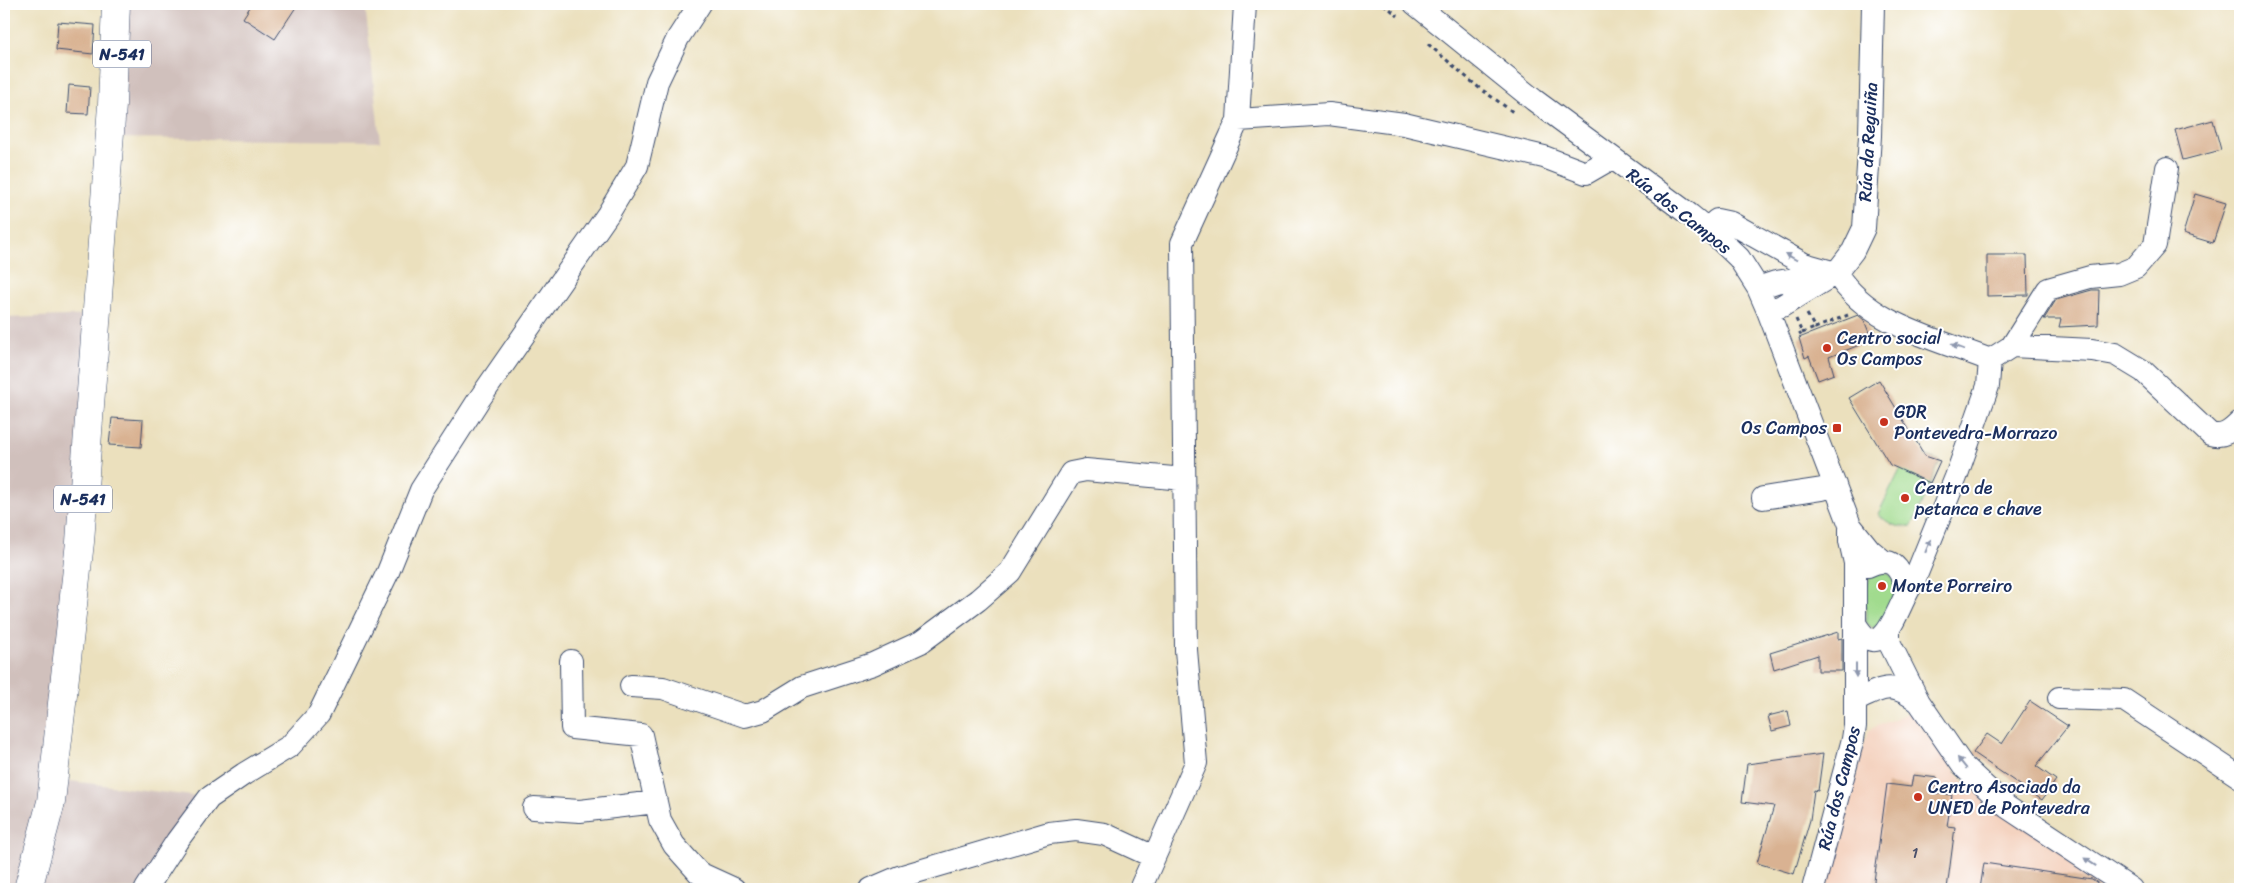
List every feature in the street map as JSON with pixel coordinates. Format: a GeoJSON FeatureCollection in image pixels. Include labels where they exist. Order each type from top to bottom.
{"type":"FeatureCollection","features":[{"type":"Feature","properties":{"kind":"highway","name":"N-541"},"geometry":{"type":"LineString","coordinates":[[28,889],[51,802],[80,542],[112,105],[116,4]]}},
{"type":"Feature","properties":{"kind":"highway","name":"N-541"},"geometry":{"type":"LineString","coordinates":[[112,105],[132,4]]}},
{"type":"Feature","properties":{"kind":"street"},"geometry":{"type":"LineString","coordinates":[[146,889],[208,798],[290,746],[319,714],[388,572],[422,490],[478,401],[608,214],[637,166],[657,82],[678,38],[700,4]]}},
{"type":"Feature","properties":{"kind":"street"},"geometry":{"type":"LineString","coordinates":[[1140,889],[1196,763],[1186,650],[1182,243],[1238,120],[1245,4]]}},
{"type":"Feature","properties":{"kind":"street","name":"Rúa dos Campos"},"geometry":{"type":"LineString","coordinates":[[1415,4],[1534,100],[1707,229],[1739,258],[1758,288],[1768,311],[1850,525],[1870,550],[1882,560]]}},
{"type":"Feature","properties":{"kind":"street","name":"Rúa da Reguiña"},"geometry":{"type":"LineString","coordinates":[[1768,311],[1782,306],[1836,272],[1853,251],[1864,228],[1870,136],[1873,4]]}},
{"type":"Feature","properties":{"kind":"street"},"geometry":{"type":"LineString","coordinates":[[1238,120],[1329,114],[1404,124],[1544,157],[1586,173],[1612,158]]}},
{"type":"Feature","properties":{"kind":"street"},"geometry":{"type":"LineString","coordinates":[[1990,360],[2012,346],[2048,289],[2090,277],[2119,274],[2136,267],[2155,245],[2167,168]]}},
{"type":"Feature","properties":{"kind":"street"},"geometry":{"type":"LineString","coordinates":[[1707,229],[1716,220],[1731,223],[1804,264],[1836,272],[1846,288],[1866,305],[1896,325],[1990,360]]}},
{"type":"Feature","properties":{"kind":"street"},"geometry":{"type":"LineString","coordinates":[[1758,288],[1776,282],[1836,272]]}},
{"type":"Feature","properties":{"kind":"street"},"geometry":{"type":"LineString","coordinates":[[2012,346],[2092,350],[2115,354],[2143,371],[2210,434],[2216,436],[2226,434],[2240,422]]}},
{"type":"Feature","properties":{"kind":"street"},"geometry":{"type":"LineString","coordinates":[[1990,360],[1988,386],[1956,477],[1913,583],[1907,590],[1889,632],[1889,642],[1919,702],[1962,766],[2007,807],[2131,889]]}},
{"type":"Feature","properties":{"kind":"street"},"geometry":{"type":"LineString","coordinates":[[631,686],[663,688],[745,716],[763,711],[802,688],[873,664],[921,642],[978,600],[1010,572],[1070,473],[1086,470],[1184,479]]}},
{"type":"Feature","properties":{"kind":"street"},"geometry":{"type":"LineString","coordinates":[[1763,498],[1822,489],[1835,485]]}},
{"type":"Feature","properties":{"kind":"street","name":"Rúa dos Campos"},"geometry":{"type":"LineString","coordinates":[[1850,525],[1850,541],[1855,563],[1856,582]]}},
{"type":"Feature","properties":{"kind":"street"},"geometry":{"type":"LineString","coordinates":[[1889,632],[1877,639],[1869,640],[1865,638],[1856,625],[1856,582],[1868,566],[1882,560],[1897,568],[1903,576],[1907,590]]}},
{"type":"Feature","properties":{"kind":"street","name":"Rúa dos Campos"},"geometry":{"type":"LineString","coordinates":[[1813,889],[1853,740],[1856,625]]}},
{"type":"Feature","properties":{"kind":"street"},"geometry":{"type":"LineString","coordinates":[[571,660],[572,728],[641,735],[660,820],[674,845],[699,873],[734,889]]}},
{"type":"Feature","properties":{"kind":"street"},"geometry":{"type":"LineString","coordinates":[[1855,701],[1887,688],[1902,690],[1919,702]]}},
{"type":"Feature","properties":{"kind":"street"},"geometry":{"type":"LineString","coordinates":[[2059,698],[2124,700],[2240,777]]}},
{"type":"Feature","properties":{"kind":"street"},"geometry":{"type":"LineString","coordinates":[[534,808],[580,811],[656,802]]}},
{"type":"Feature","properties":{"kind":"street"},"geometry":{"type":"LineString","coordinates":[[871,889],[899,878],[1049,833],[1076,830],[1104,834],[1154,857]]}},
{"type":"Feature","properties":{"kind":"path"},"geometry":{"type":"LineString","coordinates":[[1804,309],[1815,328]]}},
{"type":"Feature","properties":{"kind":"path"},"geometry":{"type":"LineString","coordinates":[[1794,314],[1802,333]]}},
{"type":"Feature","properties":{"kind":"path"},"geometry":{"type":"LineString","coordinates":[[1794,337],[1850,314]]}},
{"type":"Feature","properties":{"kind":"shaded area"},"geometry":{"type":"Polygon","coordinates":[[[112,4],[365,4],[380,141],[110,138],[112,4]]]}},
{"type":"Feature","properties":{"kind":"shaded area"},"geometry":{"type":"Polygon","coordinates":[[[97,315],[54,779],[209,798],[146,889],[4,889],[4,318],[97,315]]]}},
{"type":"Feature","properties":{"kind":"shaded area","name":"Centro Asociado da UNED de Pontevedra"},"geometry":{"type":"Polygon","coordinates":[[[1910,712],[1962,780],[2113,889],[1826,889],[1868,730],[1910,712]]]}},
{"type":"Feature","properties":{"kind":"green space","name":"Centro de petanca e chave"},"geometry":{"type":"Polygon","coordinates":[[[1910,450],[1940,461],[1912,526],[1902,527],[1890,523],[1878,514],[1910,450]]]}},
{"type":"Feature","properties":{"kind":"green space"},"geometry":{"type":"Polygon","coordinates":[[[1883,573],[1891,575],[1897,587],[1884,623],[1872,628],[1866,622],[1865,591],[1870,577],[1883,573]]]}},
{"type":"Feature","properties":{"kind":"building"},"geometry":{"type":"Polygon","coordinates":[[[252,4],[298,4],[275,39],[243,18],[252,4]]]}},
{"type":"Feature","properties":{"kind":"building"},"geometry":{"type":"Polygon","coordinates":[[[58,22],[95,25],[93,54],[56,50],[58,22]]]}},
{"type":"Feature","properties":{"kind":"building"},"geometry":{"type":"Polygon","coordinates":[[[69,85],[90,87],[88,114],[67,113],[69,85]]]}},
{"type":"Feature","properties":{"kind":"building"},"geometry":{"type":"Polygon","coordinates":[[[2213,120],[2221,150],[2183,160],[2175,130],[2213,120]]]}},
{"type":"Feature","properties":{"kind":"building"},"geometry":{"type":"Polygon","coordinates":[[[2195,194],[2226,203],[2213,243],[2183,234],[2195,194]]]}},
{"type":"Feature","properties":{"kind":"building"},"geometry":{"type":"Polygon","coordinates":[[[1987,255],[2027,255],[2028,295],[1987,296],[1987,255]]]}},
{"type":"Feature","properties":{"kind":"building"},"geometry":{"type":"Polygon","coordinates":[[[2092,290],[2099,290],[2098,325],[2059,327],[2061,319],[2044,319],[2056,300],[2092,290]]]}},
{"type":"Feature","properties":{"kind":"building","name":"Centro social Os Campos"},"geometry":{"type":"Polygon","coordinates":[[[1858,315],[1864,320],[1872,340],[1829,357],[1834,374],[1818,380],[1809,356],[1805,358],[1799,338],[1858,315]]]}},
{"type":"Feature","properties":{"kind":"building","name":"GDR Pontevedra-Morrazo"},"geometry":{"type":"Polygon","coordinates":[[[1879,380],[1925,456],[1940,461],[1930,483],[1890,465],[1849,398],[1879,380]]]}},
{"type":"Feature","properties":{"kind":"building"},"geometry":{"type":"Polygon","coordinates":[[[112,418],[143,420],[141,447],[109,445],[112,418]]]}},
{"type":"Feature","properties":{"kind":"building"},"geometry":{"type":"Polygon","coordinates":[[[1838,632],[1838,639],[1842,638],[1842,671],[1818,671],[1818,655],[1774,669],[1770,653],[1838,632]]]}},
{"type":"Feature","properties":{"kind":"building"},"geometry":{"type":"Polygon","coordinates":[[[2030,701],[2068,726],[2036,766],[2056,780],[2042,800],[1973,753],[1987,734],[2002,744],[2030,701]]]}},
{"type":"Feature","properties":{"kind":"building"},"geometry":{"type":"Polygon","coordinates":[[[1788,711],[1791,726],[1772,731],[1768,716],[1788,711]]]}},
{"type":"Feature","properties":{"kind":"building"},"geometry":{"type":"Polygon","coordinates":[[[1823,754],[1818,791],[1814,790],[1810,820],[1794,874],[1757,863],[1774,806],[1742,802],[1747,764],[1823,754]]]}},
{"type":"Feature","properties":{"kind":"building"},"geometry":{"type":"Polygon","coordinates":[[[1913,775],[1938,778],[1936,793],[1952,795],[1947,826],[1955,827],[1947,889],[1873,889],[1887,784],[1911,787],[1913,775]]]}},
{"type":"Feature","properties":{"kind":"building"},"geometry":{"type":"Polygon","coordinates":[[[1984,863],[2092,879],[2100,885],[2100,889],[1980,889],[1984,863]]]}},
{"type":"Feature","properties":{"kind":"place","name":"Centro social Os Campos"},"geometry":{"type":"Point","coordinates":[1827,348]}},
{"type":"Feature","properties":{"kind":"place","name":"GDR Pontevedra-Morrazo"},"geometry":{"type":"Point","coordinates":[1884,422]}},
{"type":"Feature","properties":{"kind":"place","name":"Os Campos"},"geometry":{"type":"Point","coordinates":[1837,428]}},
{"type":"Feature","properties":{"kind":"place","name":"Centro de petanca e chave"},"geometry":{"type":"Point","coordinates":[1905,498]}},
{"type":"Feature","properties":{"kind":"place","name":"Monte Porreiro"},"geometry":{"type":"Point","coordinates":[1882,586]}},
{"type":"Feature","properties":{"kind":"place","name":"Centro Asociado da UNED de Pontevedra"},"geometry":{"type":"Point","coordinates":[1918,797]}}]}
